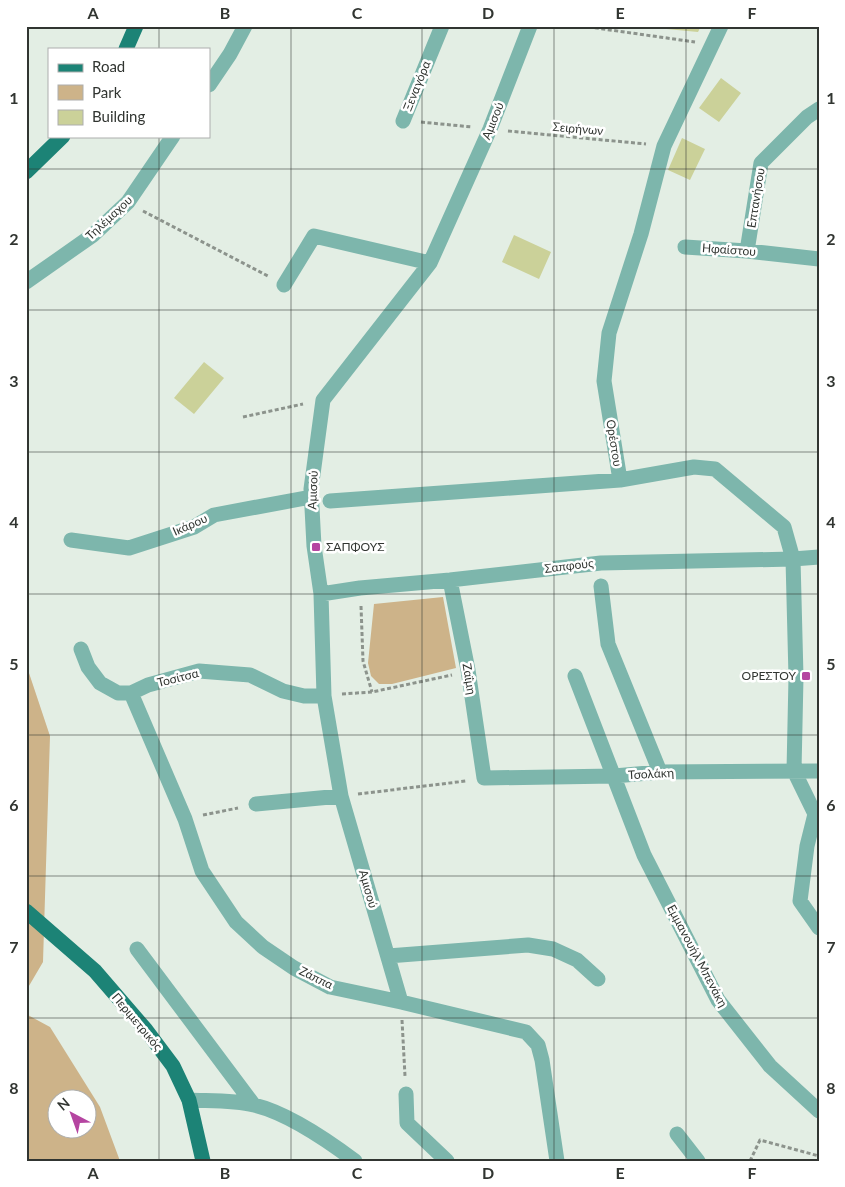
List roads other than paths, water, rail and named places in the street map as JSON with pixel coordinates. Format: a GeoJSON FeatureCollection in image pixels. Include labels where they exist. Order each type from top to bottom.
{"type":"FeatureCollection","features":[{"type":"Feature","properties":{"kind":"main road"},"geometry":{"type":"LineString","coordinates":[[126,48],[136,26]]}},
{"type":"Feature","properties":{"kind":"main road"},"geometry":{"type":"LineString","coordinates":[[26,172],[61,138]]}},
{"type":"Feature","properties":{"kind":"main road","name":"Περιμετρικός"},"geometry":{"type":"LineString","coordinates":[[26,911],[95,971],[174,1066],[189,1100],[204,1161]]}},
{"type":"Feature","properties":{"kind":"street"},"geometry":{"type":"LineString","coordinates":[[210,84],[230,54],[245,26]]}},
{"type":"Feature","properties":{"kind":"street","name":"Ξεναγόρα"},"geometry":{"type":"LineString","coordinates":[[403,121],[442,26]]}},
{"type":"Feature","properties":{"kind":"street","name":"Αμισού"},"geometry":{"type":"LineString","coordinates":[[401,1002],[342,796],[324,696],[320,594],[314,546],[311,497],[322,400],[430,263],[490,129],[530,26]]}},
{"type":"Feature","properties":{"kind":"street","name":"Ορέστου"},"geometry":{"type":"LineString","coordinates":[[721,26],[664,146],[641,234],[609,333],[604,381],[620,480],[694,467],[715,470],[784,527],[793,559],[796,677],[794,771]]}},
{"type":"Feature","properties":{"kind":"street","name":"Επτανήσου"},"geometry":{"type":"LineString","coordinates":[[747,251],[761,163],[807,116],[819,109]]}},
{"type":"Feature","properties":{"kind":"street","name":"Τηλέμαχου"},"geometry":{"type":"LineString","coordinates":[[26,282],[93,234],[128,202],[172,138]]}},
{"type":"Feature","properties":{"kind":"street"},"geometry":{"type":"LineString","coordinates":[[284,285],[314,236],[430,263]]}},
{"type":"Feature","properties":{"kind":"street","name":"Ηφαίστου"},"geometry":{"type":"LineString","coordinates":[[685,247],[747,251],[819,259]]}},
{"type":"Feature","properties":{"kind":"street"},"geometry":{"type":"LineString","coordinates":[[330,501],[620,480]]}},
{"type":"Feature","properties":{"kind":"street","name":"Ικάρου"},"geometry":{"type":"LineString","coordinates":[[71,540],[129,548],[194,527],[214,515],[311,497]]}},
{"type":"Feature","properties":{"kind":"street","name":"Σαπφούς"},"geometry":{"type":"LineString","coordinates":[[320,594],[360,588],[600,563],[819,557]]}},
{"type":"Feature","properties":{"kind":"street","name":"Ζαΐμη"},"geometry":{"type":"LineString","coordinates":[[450,580],[468,670],[484,778]]}},
{"type":"Feature","properties":{"kind":"street"},"geometry":{"type":"LineString","coordinates":[[601,586],[608,644],[660,772]]}},
{"type":"Feature","properties":{"kind":"street"},"geometry":{"type":"LineString","coordinates":[[81,649],[88,667],[100,683],[118,693],[131,693]]}},
{"type":"Feature","properties":{"kind":"street","name":"Τοσίτσα"},"geometry":{"type":"LineString","coordinates":[[131,693],[148,685],[199,671],[250,675],[283,691],[304,696],[324,696]]}},
{"type":"Feature","properties":{"kind":"street","name":"Εμμανουήλ Μπενάκη"},"geometry":{"type":"LineString","coordinates":[[575,676],[644,855],[718,1000],[770,1066],[819,1110]]}},
{"type":"Feature","properties":{"kind":"street","name":"Ζάππα"},"geometry":{"type":"LineString","coordinates":[[131,693],[185,819],[202,871],[236,922],[263,947],[294,968],[330,987],[526,1032],[538,1045],[542,1060],[557,1161]]}},
{"type":"Feature","properties":{"kind":"street"},"geometry":{"type":"LineString","coordinates":[[794,771],[815,814],[807,846],[800,901],[819,928]]}},
{"type":"Feature","properties":{"kind":"street","name":"Τσολάκη"},"geometry":{"type":"LineString","coordinates":[[484,778],[614,776],[660,772],[819,771]]}},
{"type":"Feature","properties":{"kind":"street"},"geometry":{"type":"LineString","coordinates":[[256,804],[342,796]]}},
{"type":"Feature","properties":{"kind":"street"},"geometry":{"type":"LineString","coordinates":[[388,956],[528,945],[553,949],[577,960],[598,979]]}},
{"type":"Feature","properties":{"kind":"street"},"geometry":{"type":"LineString","coordinates":[[137,949],[253,1104]]}},
{"type":"Feature","properties":{"kind":"street"},"geometry":{"type":"LineString","coordinates":[[406,1094],[407,1123],[446,1161]]}},
{"type":"Feature","properties":{"kind":"street"},"geometry":{"type":"LineString","coordinates":[[189,1100],[253,1104],[279,1112],[355,1161]]}},
{"type":"Feature","properties":{"kind":"street"},"geometry":{"type":"LineString","coordinates":[[676,1134],[698,1161]]}},
{"type":"Feature","properties":{"kind":"place","name":"ΣΑΠΦΟΥΣ"},"geometry":{"type":"Point","coordinates":[316,547]}},
{"type":"Feature","properties":{"kind":"place","name":"ΟΡΕΣΤΟΥ"},"geometry":{"type":"Point","coordinates":[806,676]}}]}
